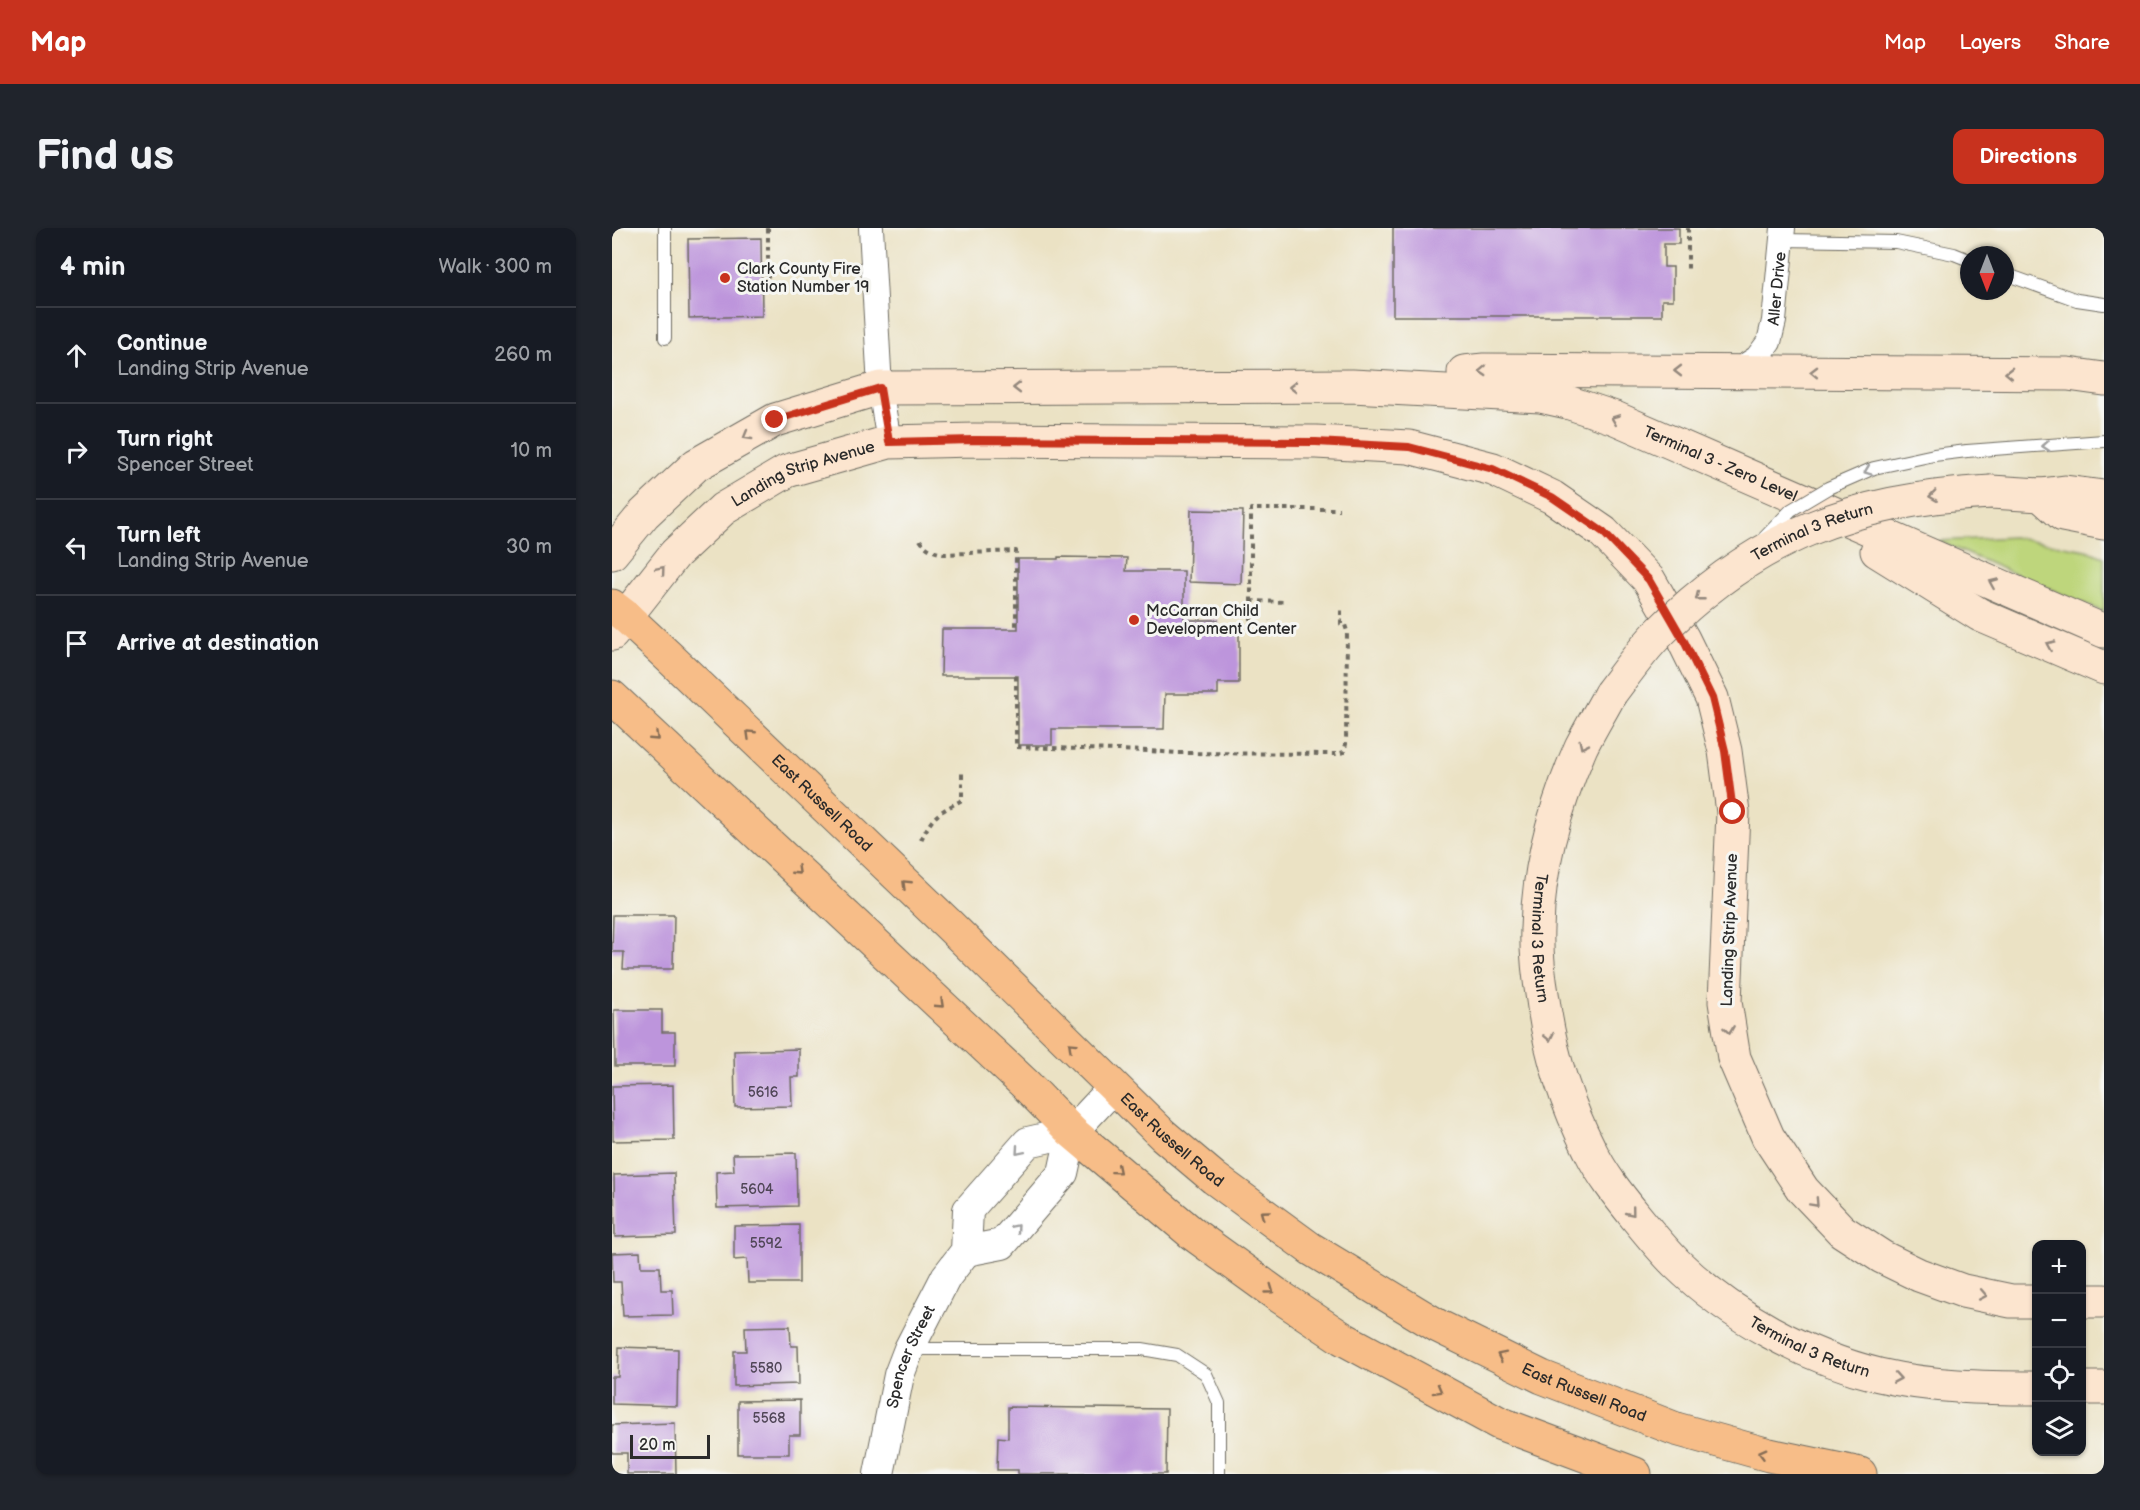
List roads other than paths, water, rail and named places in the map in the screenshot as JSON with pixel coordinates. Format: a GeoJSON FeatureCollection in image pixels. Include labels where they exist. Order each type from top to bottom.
{"type":"FeatureCollection","features":[{"type":"Feature","properties":{"kind":"main road"},"geometry":{"type":"LineString","coordinates":[[612,553],[644,514],[696,465],[775,420],[880,388],[1352,386],[1484,370],[2068,374],[2104,378]]}},
{"type":"Feature","properties":{"kind":"main road","name":"Terminal 3 - Zero Level"},"geometry":{"type":"LineString","coordinates":[[1352,386],[1521,394],[1567,402],[1634,426],[2104,631]]}},
{"type":"Feature","properties":{"kind":"main road","name":"Landing Strip Avenue"},"geometry":{"type":"LineString","coordinates":[[616,619],[675,554],[723,509],[787,471],[889,442],[974,440],[1285,442],[1409,447],[1493,469],[1552,497],[1603,532],[1649,580],[1683,639],[1712,698],[1725,751],[1733,812],[1725,1002],[1734,1058],[1768,1137],[1803,1190],[1842,1231],[1882,1257],[1919,1275],[1964,1291],[2011,1300],[2032,1301]]}},
{"type":"Feature","properties":{"kind":"main road","name":"Terminal 3 Return"},"geometry":{"type":"LineString","coordinates":[[2032,1388],[1971,1388],[1926,1383],[1880,1375],[1833,1361],[1794,1345],[1753,1322],[1676,1264],[1616,1193],[1590,1152],[1572,1111],[1556,1068],[1545,1021],[1539,977],[1537,930],[1549,838],[1581,747],[1610,694],[1658,634],[1693,601],[1731,572],[1770,547],[1810,528],[1853,513],[1916,499],[1991,492],[2041,495],[2065,492],[2104,497]]}},
{"type":"Feature","properties":{"kind":"main road"},"geometry":{"type":"LineString","coordinates":[[1784,493],[1980,615],[2104,668]]}},
{"type":"Feature","properties":{"kind":"main road"},"geometry":{"type":"LineString","coordinates":[[2041,495],[2063,515],[2104,523]]}},
{"type":"Feature","properties":{"kind":"main road","name":"East Russell Road"},"geometry":{"type":"LineString","coordinates":[[616,619],[948,924],[1163,1135],[1214,1178],[1311,1249],[1438,1326],[1542,1377],[1676,1429],[1769,1455],[1860,1474]]}},
{"type":"Feature","properties":{"kind":"main road"},"geometry":{"type":"LineString","coordinates":[[612,698],[1025,1084],[1072,1132],[1193,1234],[1342,1338],[1499,1423],[1635,1474]]}},
{"type":"Feature","properties":{"kind":"main road"},"geometry":{"type":"LineString","coordinates":[[2086,1301],[2104,1301]]}},
{"type":"Feature","properties":{"kind":"main road"},"geometry":{"type":"LineString","coordinates":[[2086,1388],[2104,1388]]}},
{"type":"Feature","properties":{"kind":"street"},"geometry":{"type":"LineString","coordinates":[[871,228],[880,388],[889,442]]}},
{"type":"Feature","properties":{"kind":"street","name":"Aller Drive"},"geometry":{"type":"LineString","coordinates":[[1737,371],[1757,358],[1769,342],[1783,234]]}},
{"type":"Feature","properties":{"kind":"street"},"geometry":{"type":"LineString","coordinates":[[1072,1132],[1028,1142],[968,1210],[966,1251],[1002,1244],[1063,1173],[1072,1132],[1114,1087]]}},
{"type":"Feature","properties":{"kind":"street","name":"Spencer Street"},"geometry":{"type":"LineString","coordinates":[[879,1474],[899,1375],[909,1348],[945,1277],[966,1251]]}},
{"type":"Feature","properties":{"kind":"lane"},"geometry":{"type":"LineString","coordinates":[[665,228],[665,338]]}},
{"type":"Feature","properties":{"kind":"lane"},"geometry":{"type":"LineString","coordinates":[[1783,234],[1896,242],[1960,256]]}},
{"type":"Feature","properties":{"kind":"lane"},"geometry":{"type":"LineString","coordinates":[[2014,277],[2077,300],[2104,304]]}},
{"type":"Feature","properties":{"kind":"lane"},"geometry":{"type":"LineString","coordinates":[[2068,374],[2104,372]]}},
{"type":"Feature","properties":{"kind":"lane"},"geometry":{"type":"LineString","coordinates":[[1731,572],[1791,510],[1828,488],[1874,468],[1934,455],[2104,441]]}},
{"type":"Feature","properties":{"kind":"lane"},"geometry":{"type":"LineString","coordinates":[[909,1348],[1142,1349],[1177,1355],[1206,1374],[1219,1403],[1219,1474]]}},
{"type":"Feature","properties":{"kind":"place","name":"Clark County Fire Station Number 19"},"geometry":{"type":"Point","coordinates":[725,278]}},
{"type":"Feature","properties":{"kind":"place","name":"McCarran Child Development Center"},"geometry":{"type":"Point","coordinates":[1134,620]}}]}
